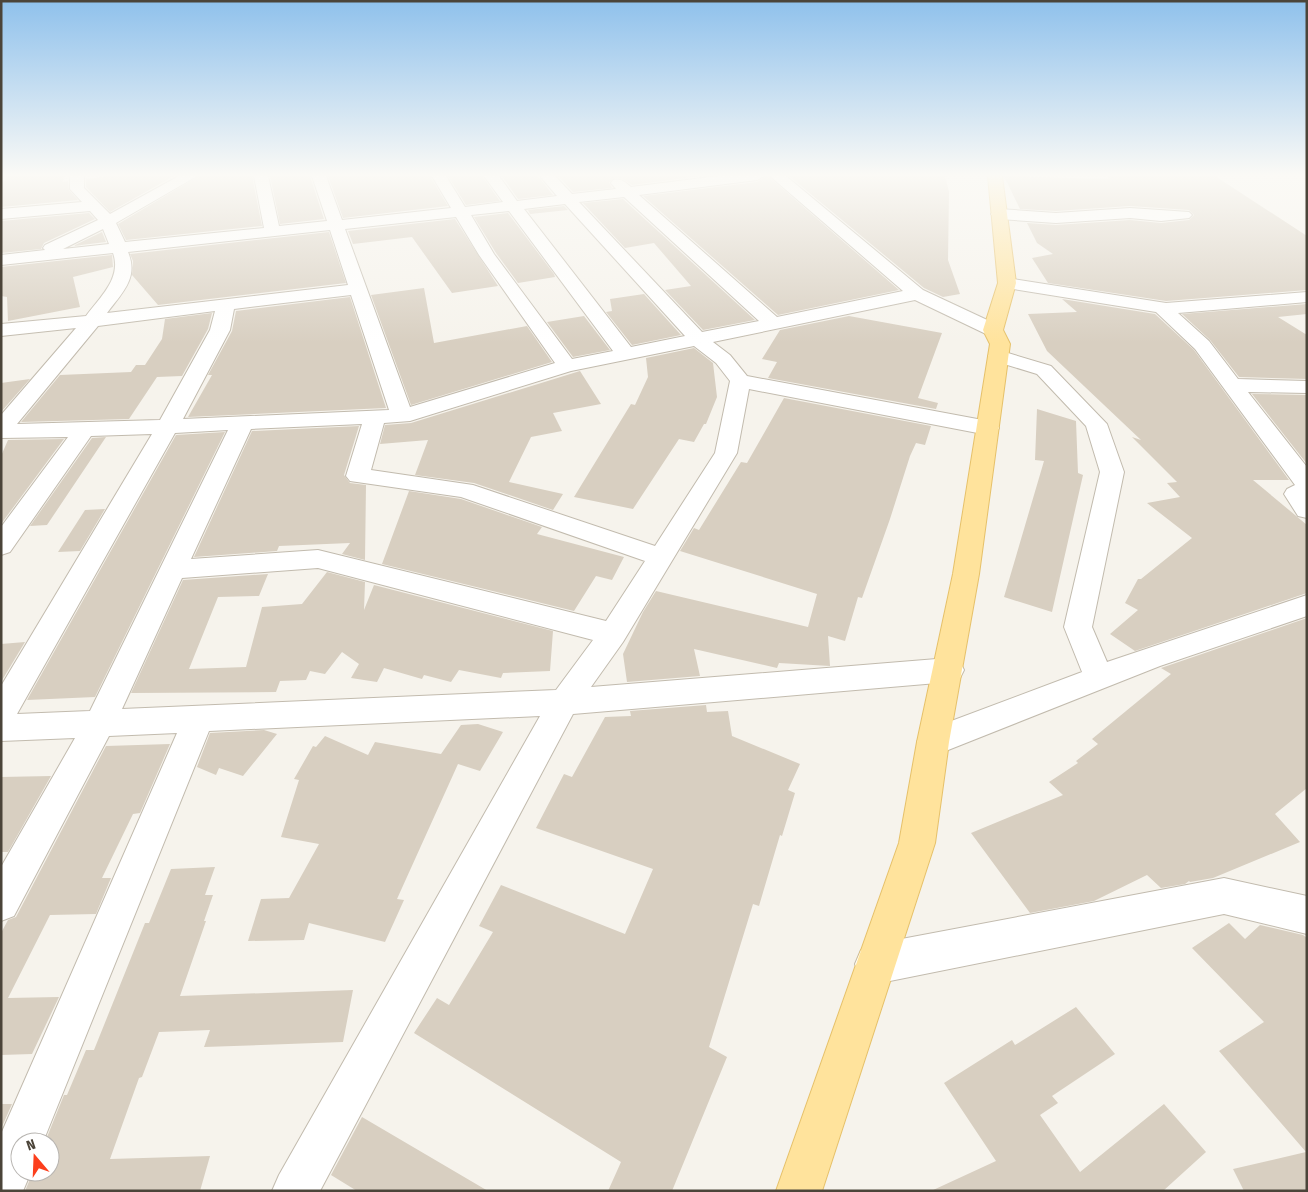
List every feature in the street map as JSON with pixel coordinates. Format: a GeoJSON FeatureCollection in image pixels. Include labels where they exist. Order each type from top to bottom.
{"type":"FeatureCollection","features":[{"type":"Feature","properties":{"kind":"main road"},"geometry":{"type":"LineString","coordinates":[[799,1191],[917,843],[933,742],[949,670],[966,574],[988,428],[995,343],[1007,283],[1001,232]]}},
{"type":"Feature","properties":{"kind":"street"},"geometry":{"type":"LineString","coordinates":[[1,274],[86,232]]}},
{"type":"Feature","properties":{"kind":"street"},"geometry":{"type":"LineString","coordinates":[[1,430],[74,344],[122,281],[124,261],[112,232]]}},
{"type":"Feature","properties":{"kind":"street"},"geometry":{"type":"LineString","coordinates":[[1,260],[266,232]]}},
{"type":"Feature","properties":{"kind":"street"},"geometry":{"type":"LineString","coordinates":[[338,232],[402,416]]}},
{"type":"Feature","properties":{"kind":"street"},"geometry":{"type":"LineString","coordinates":[[472,232],[567,366]]}},
{"type":"Feature","properties":{"kind":"street"},"geometry":{"type":"LineString","coordinates":[[534,232],[626,354]]}},
{"type":"Feature","properties":{"kind":"street"},"geometry":{"type":"LineString","coordinates":[[597,232],[697,338],[723,359],[740,381],[988,428]]}},
{"type":"Feature","properties":{"kind":"street"},"geometry":{"type":"LineString","coordinates":[[671,232],[772,323]]}},
{"type":"Feature","properties":{"kind":"street"},"geometry":{"type":"LineString","coordinates":[[843,232],[917,294],[995,343],[1044,370],[1096,424],[1112,472],[1078,628],[1099,678]]}},
{"type":"Feature","properties":{"kind":"street"},"geometry":{"type":"LineString","coordinates":[[1007,283],[1161,307],[1307,297]]}},
{"type":"Feature","properties":{"kind":"street"},"geometry":{"type":"LineString","coordinates":[[1,330],[91,322],[358,289]]}},
{"type":"Feature","properties":{"kind":"street"},"geometry":{"type":"LineString","coordinates":[[1,430],[84,430],[402,416],[567,366],[917,294]]}},
{"type":"Feature","properties":{"kind":"street"},"geometry":{"type":"LineString","coordinates":[[1,714],[168,426],[220,330],[226,304]]}},
{"type":"Feature","properties":{"kind":"street"},"geometry":{"type":"LineString","coordinates":[[1161,307],[1202,345],[1307,484]]}},
{"type":"Feature","properties":{"kind":"street"},"geometry":{"type":"LineString","coordinates":[[295,1191],[564,702],[613,634],[726,453],[740,381]]}},
{"type":"Feature","properties":{"kind":"street"},"geometry":{"type":"LineString","coordinates":[[1232,385],[1307,387]]}},
{"type":"Feature","properties":{"kind":"street"},"geometry":{"type":"LineString","coordinates":[[375,417],[358,476],[464,490],[662,557]]}},
{"type":"Feature","properties":{"kind":"street"},"geometry":{"type":"LineString","coordinates":[[1,902],[99,724],[243,422]]}},
{"type":"Feature","properties":{"kind":"street"},"geometry":{"type":"LineString","coordinates":[[1,546],[84,430]]}},
{"type":"Feature","properties":{"kind":"street"},"geometry":{"type":"LineString","coordinates":[[1307,488],[1296,494],[1307,510]]}},
{"type":"Feature","properties":{"kind":"street"},"geometry":{"type":"LineString","coordinates":[[173,569],[318,559],[613,634]]}},
{"type":"Feature","properties":{"kind":"street"},"geometry":{"type":"LineString","coordinates":[[933,742],[1150,658],[1307,605]]}},
{"type":"Feature","properties":{"kind":"street"},"geometry":{"type":"LineString","coordinates":[[1,728],[564,702],[949,670]]}},
{"type":"Feature","properties":{"kind":"street"},"geometry":{"type":"LineString","coordinates":[[25,1132],[199,718]]}},
{"type":"Feature","properties":{"kind":"street"},"geometry":{"type":"LineString","coordinates":[[875,964],[1224,896],[1307,915]]}},
{"type":"Feature","properties":{"kind":"street"},"geometry":{"type":"LineString","coordinates":[[1,1188],[10,1167]]}},
{"type":"Feature","properties":{"kind":"building"},"geometry":{"type":"Polygon","coordinates":[[[1,232],[68,232],[44,243],[41,249],[1,253],[1,232]]]}},
{"type":"Feature","properties":{"kind":"building"},"geometry":{"type":"Polygon","coordinates":[[[102,232],[106,242],[73,246],[102,232]]]}},
{"type":"Feature","properties":{"kind":"building"},"geometry":{"type":"Polygon","coordinates":[[[122,232],[207,232],[126,240],[122,232]]]}},
{"type":"Feature","properties":{"kind":"building"},"geometry":{"type":"Polygon","coordinates":[[[329,232],[346,283],[158,305],[132,275],[133,261],[130,254],[329,232]]]}},
{"type":"Feature","properties":{"kind":"building"},"geometry":{"type":"Polygon","coordinates":[[[348,232],[463,232],[498,286],[452,293],[412,237],[353,244],[348,232]]]}},
{"type":"Feature","properties":{"kind":"building"},"geometry":{"type":"Polygon","coordinates":[[[483,232],[522,232],[555,277],[518,283],[483,232]]]}},
{"type":"Feature","properties":{"kind":"building"},"geometry":{"type":"Polygon","coordinates":[[[610,232],[659,232],[755,320],[703,330],[665,290],[691,286],[654,243],[625,248],[610,232]]]}},
{"type":"Feature","properties":{"kind":"building"},"geometry":{"type":"Polygon","coordinates":[[[683,232],[832,232],[899,290],[778,315],[683,232]]]}},
{"type":"Feature","properties":{"kind":"building"},"geometry":{"type":"Polygon","coordinates":[[[856,232],[948,232],[948,260],[960,294],[943,297],[924,288],[856,232]]]}},
{"type":"Feature","properties":{"kind":"building"},"geometry":{"type":"Polygon","coordinates":[[[1031,232],[1300,232],[1307,236],[1307,290],[1166,301],[1048,283],[1032,258],[1053,254],[1037,243],[1031,232]]]}},
{"type":"Feature","properties":{"kind":"building"},"geometry":{"type":"Polygon","coordinates":[[[112,255],[113,267],[73,277],[80,307],[8,321],[7,297],[1,296],[1,267],[112,255]]]}},
{"type":"Feature","properties":{"kind":"building"},"geometry":{"type":"Polygon","coordinates":[[[424,288],[434,343],[527,326],[552,362],[411,405],[371,295],[424,288]]]}},
{"type":"Feature","properties":{"kind":"building"},"geometry":{"type":"Polygon","coordinates":[[[644,294],[681,335],[632,345],[606,312],[612,311],[610,299],[644,294]]]}},
{"type":"Feature","properties":{"kind":"building"},"geometry":{"type":"Polygon","coordinates":[[[350,297],[386,408],[188,417],[212,375],[208,375],[232,331],[236,311],[350,297]]]}},
{"type":"Feature","properties":{"kind":"building"},"geometry":{"type":"Polygon","coordinates":[[[1062,299],[1155,314],[1194,350],[1289,480],[1253,480],[1307,525],[1307,593],[1135,651],[1110,634],[1138,610],[1125,603],[1138,579],[1141,579],[1192,538],[1147,503],[1180,497],[1167,483],[1177,482],[1132,437],[1141,440],[1047,351],[1028,314],[1077,312],[1062,299]]]}},
{"type":"Feature","properties":{"kind":"building"},"geometry":{"type":"Polygon","coordinates":[[[1307,304],[1307,314],[1278,317],[1307,335],[1307,379],[1239,377],[1210,340],[1182,314],[1307,304]]]}},
{"type":"Feature","properties":{"kind":"building"},"geometry":{"type":"Polygon","coordinates":[[[212,313],[208,329],[182,376],[157,377],[129,419],[21,422],[60,375],[131,372],[136,365],[145,365],[162,339],[165,319],[212,313]]]}},
{"type":"Feature","properties":{"kind":"building"},"geometry":{"type":"Polygon","coordinates":[[[584,316],[610,350],[573,357],[547,322],[584,316]]]}},
{"type":"Feature","properties":{"kind":"building"},"geometry":{"type":"Polygon","coordinates":[[[849,316],[942,333],[918,398],[938,403],[936,409],[768,378],[777,362],[762,359],[780,330],[849,316]]]}},
{"type":"Feature","properties":{"kind":"building"},"geometry":{"type":"Polygon","coordinates":[[[694,348],[713,363],[717,397],[706,424],[704,424],[694,442],[679,439],[633,509],[574,497],[631,404],[635,405],[648,377],[646,358],[694,348]]]}},
{"type":"Feature","properties":{"kind":"building"},"geometry":{"type":"Polygon","coordinates":[[[580,371],[601,404],[553,413],[562,431],[531,437],[509,482],[563,494],[553,510],[474,483],[415,475],[428,440],[380,444],[385,425],[411,423],[580,371]]]}},
{"type":"Feature","properties":{"kind":"building"},"geometry":{"type":"Polygon","coordinates":[[[30,379],[1,412],[1,383],[30,379]]]}},
{"type":"Feature","properties":{"kind":"building"},"geometry":{"type":"Polygon","coordinates":[[[1252,394],[1307,395],[1307,464],[1252,394]]]}},
{"type":"Feature","properties":{"kind":"building"},"geometry":{"type":"Polygon","coordinates":[[[784,398],[931,426],[925,445],[916,443],[910,456],[862,598],[858,597],[845,641],[828,636],[830,666],[779,663],[777,668],[694,649],[700,676],[627,682],[623,654],[643,612],[656,591],[808,627],[817,594],[680,551],[694,528],[699,530],[741,462],[747,463],[784,398]]]}},
{"type":"Feature","properties":{"kind":"building"},"geometry":{"type":"Polygon","coordinates":[[[1037,409],[1076,421],[1078,473],[1083,475],[1052,612],[1004,597],[1044,461],[1035,460],[1037,409]]]}},
{"type":"Feature","properties":{"kind":"building"},"geometry":{"type":"Polygon","coordinates":[[[359,426],[344,475],[350,483],[366,485],[365,560],[342,554],[350,543],[279,546],[277,551],[194,557],[252,431],[359,426]]]}},
{"type":"Feature","properties":{"kind":"building"},"geometry":{"type":"Polygon","coordinates":[[[225,432],[95,697],[27,700],[176,435],[225,432]]]}},
{"type":"Feature","properties":{"kind":"building"},"geometry":{"type":"Polygon","coordinates":[[[106,437],[47,525],[30,526],[92,438],[106,437]]]}},
{"type":"Feature","properties":{"kind":"building"},"geometry":{"type":"Polygon","coordinates":[[[64,439],[1,524],[1,456],[8,440],[64,439]]]}},
{"type":"Feature","properties":{"kind":"building"},"geometry":{"type":"Polygon","coordinates":[[[409,491],[461,499],[542,527],[537,534],[624,557],[612,580],[596,576],[574,611],[382,564],[409,491]]]}},
{"type":"Feature","properties":{"kind":"building"},"geometry":{"type":"Polygon","coordinates":[[[105,509],[80,551],[58,552],[85,510],[105,509]]]}},
{"type":"Feature","properties":{"kind":"building"},"geometry":{"type":"Polygon","coordinates":[[[327,572],[365,582],[364,610],[374,585],[553,631],[550,671],[503,673],[501,678],[459,670],[451,682],[424,675],[422,679],[384,668],[377,682],[351,678],[359,664],[342,652],[325,674],[310,671],[306,680],[280,681],[276,692],[131,693],[183,580],[268,574],[259,596],[218,597],[189,669],[246,667],[262,607],[302,604],[327,572]]]}},
{"type":"Feature","properties":{"kind":"building"},"geometry":{"type":"Polygon","coordinates":[[[1307,618],[1307,788],[1275,814],[1300,842],[1213,878],[1189,881],[1185,884],[1161,888],[1147,875],[1094,901],[1030,913],[971,833],[1063,795],[1049,782],[1078,763],[1076,761],[1098,744],[1092,739],[1171,674],[1161,668],[1307,618]]]}},
{"type":"Feature","properties":{"kind":"building"},"geometry":{"type":"Polygon","coordinates":[[[25,642],[1,682],[1,644],[25,642]]]}},
{"type":"Feature","properties":{"kind":"building"},"geometry":{"type":"Polygon","coordinates":[[[706,705],[707,712],[728,711],[732,736],[800,764],[788,790],[795,793],[782,836],[780,835],[759,906],[753,904],[709,1047],[727,1057],[672,1191],[608,1191],[621,1162],[414,1033],[437,998],[449,1005],[493,932],[479,926],[501,885],[625,934],[653,869],[536,828],[564,774],[572,777],[605,717],[631,716],[630,711],[706,705]]]}},
{"type":"Feature","properties":{"kind":"building"},"geometry":{"type":"Polygon","coordinates":[[[478,724],[503,732],[480,771],[458,764],[397,899],[404,900],[385,942],[309,923],[304,940],[248,941],[261,899],[289,898],[319,844],[281,837],[299,780],[294,779],[313,746],[316,747],[325,736],[368,755],[375,742],[441,754],[461,725],[478,724]]]}},
{"type":"Feature","properties":{"kind":"building"},"geometry":{"type":"Polygon","coordinates":[[[264,730],[277,734],[243,776],[219,768],[216,775],[197,767],[210,733],[264,730]]]}},
{"type":"Feature","properties":{"kind":"building"},"geometry":{"type":"Polygon","coordinates":[[[170,744],[140,813],[133,814],[102,878],[111,878],[96,914],[50,915],[8,998],[59,997],[32,1054],[1,1055],[1,933],[8,920],[16,917],[106,746],[170,744]]]}},
{"type":"Feature","properties":{"kind":"building"},"geometry":{"type":"Polygon","coordinates":[[[51,776],[8,852],[1,852],[1,777],[51,776]]]}},
{"type":"Feature","properties":{"kind":"building"},"geometry":{"type":"Polygon","coordinates":[[[215,867],[205,895],[213,895],[204,921],[206,921],[180,996],[353,990],[343,1042],[204,1047],[210,1030],[159,1032],[142,1077],[139,1078],[110,1159],[210,1156],[200,1191],[25,1191],[29,1182],[60,1182],[60,1132],[49,1132],[64,1095],[67,1095],[86,1050],[94,1050],[145,923],[149,923],[171,869],[215,867]]]}},
{"type":"Feature","properties":{"kind":"building"},"geometry":{"type":"Polygon","coordinates":[[[1229,923],[1245,939],[1260,925],[1303,935],[1307,938],[1307,1191],[1244,1191],[1233,1169],[1306,1152],[1219,1051],[1264,1022],[1192,948],[1229,923]]]}},
{"type":"Feature","properties":{"kind":"building"},"geometry":{"type":"Polygon","coordinates":[[[1076,1007],[1115,1054],[1052,1096],[1058,1103],[1040,1115],[1080,1172],[1164,1104],[1206,1152],[1163,1191],[931,1191],[996,1161],[944,1083],[1012,1040],[1015,1045],[1076,1007]]]}},
{"type":"Feature","properties":{"kind":"building"},"geometry":{"type":"Polygon","coordinates":[[[1,1104],[12,1104],[1,1129],[1,1104]]]}},
{"type":"Feature","properties":{"kind":"building"},"geometry":{"type":"Polygon","coordinates":[[[362,1117],[488,1191],[357,1191],[331,1175],[362,1117]]]}}]}
